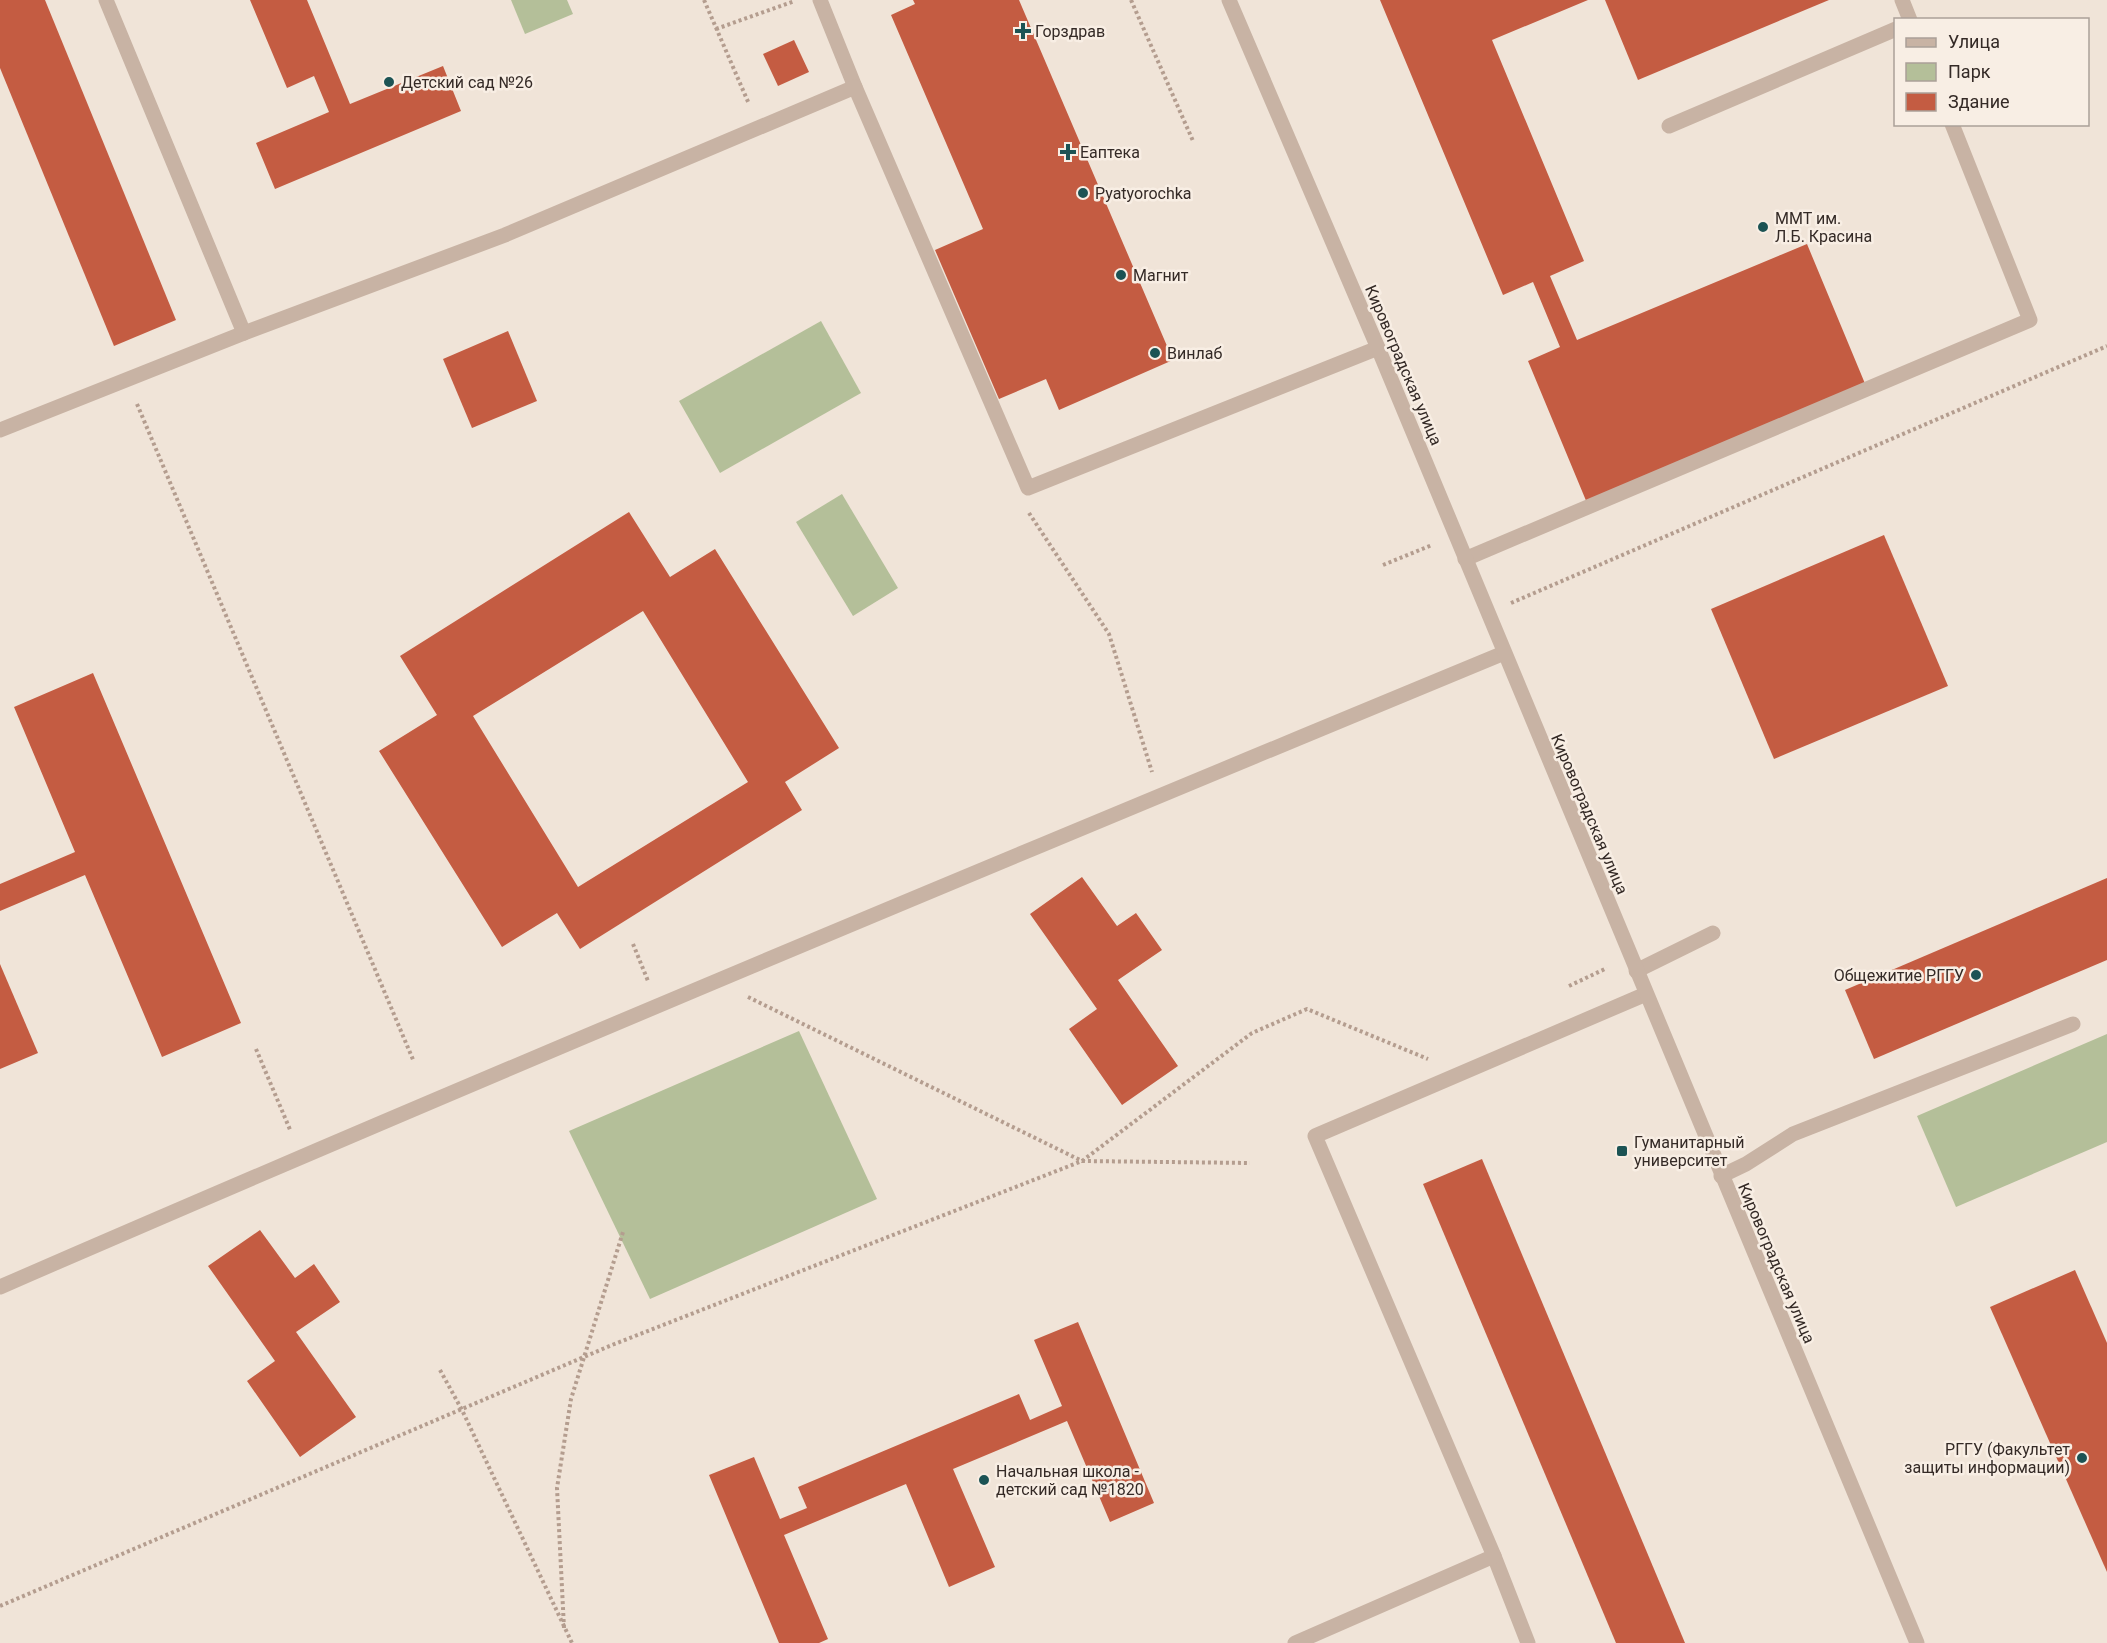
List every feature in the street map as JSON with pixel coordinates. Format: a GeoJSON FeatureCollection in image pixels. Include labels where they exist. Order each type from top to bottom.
{"type":"FeatureCollection","features":[{"type":"Feature","properties":{"kind":"street"},"geometry":{"type":"LineString","coordinates":[[106,0],[244,333]]}},
{"type":"Feature","properties":{"kind":"street"},"geometry":{"type":"LineString","coordinates":[[820,0],[855,87],[1028,488],[1378,348]]}},
{"type":"Feature","properties":{"kind":"street","name":"Кировоградская улица"},"geometry":{"type":"LineString","coordinates":[[1229,0],[1378,348],[1917,1643]]}},
{"type":"Feature","properties":{"kind":"street"},"geometry":{"type":"LineString","coordinates":[[1902,0],[1909,18]]}},
{"type":"Feature","properties":{"kind":"street"},"geometry":{"type":"LineString","coordinates":[[1670,126],[1894,30]]}},
{"type":"Feature","properties":{"kind":"street"},"geometry":{"type":"LineString","coordinates":[[0,430],[244,333],[505,235],[855,87]]}},
{"type":"Feature","properties":{"kind":"street"},"geometry":{"type":"LineString","coordinates":[[1465,559],[2030,320],[1953,126]]}},
{"type":"Feature","properties":{"kind":"street"},"geometry":{"type":"LineString","coordinates":[[0,1287],[1036,846],[1504,653]]}},
{"type":"Feature","properties":{"kind":"street"},"geometry":{"type":"LineString","coordinates":[[1636,971],[1713,933]]}},
{"type":"Feature","properties":{"kind":"street"},"geometry":{"type":"LineString","coordinates":[[1528,1643],[1494,1556],[1314,1136],[1646,994]]}},
{"type":"Feature","properties":{"kind":"street"},"geometry":{"type":"LineString","coordinates":[[1721,1176],[1746,1164],[1793,1134],[2073,1024]]}},
{"type":"Feature","properties":{"kind":"street"},"geometry":{"type":"LineString","coordinates":[[1295,1643],[1494,1556]]}},
{"type":"Feature","properties":{"kind":"path"},"geometry":{"type":"LineString","coordinates":[[704,0],[759,128]]}},
{"type":"Feature","properties":{"kind":"path"},"geometry":{"type":"LineString","coordinates":[[716,29],[797,0]]}},
{"type":"Feature","properties":{"kind":"path"},"geometry":{"type":"LineString","coordinates":[[1131,0],[1193,141]]}},
{"type":"Feature","properties":{"kind":"path"},"geometry":{"type":"LineString","coordinates":[[1510,603],[2107,346]]}},
{"type":"Feature","properties":{"kind":"path"},"geometry":{"type":"LineString","coordinates":[[127,380],[414,1062]]}},
{"type":"Feature","properties":{"kind":"path"},"geometry":{"type":"LineString","coordinates":[[1028,488],[1029,513],[1109,634],[1160,796]]}},
{"type":"Feature","properties":{"kind":"path"},"geometry":{"type":"LineString","coordinates":[[633,944],[658,1007]]}},
{"type":"Feature","properties":{"kind":"path"},"geometry":{"type":"LineString","coordinates":[[718,982],[1083,1161],[1250,1162]]}},
{"type":"Feature","properties":{"kind":"path"},"geometry":{"type":"LineString","coordinates":[[0,1606],[586,1357],[1083,1161],[1252,1033],[1307,1009],[1462,1073]]}},
{"type":"Feature","properties":{"kind":"path"},"geometry":{"type":"LineString","coordinates":[[256,1049],[302,1158]]}},
{"type":"Feature","properties":{"kind":"path"},"geometry":{"type":"LineString","coordinates":[[564,1628],[557,1488],[571,1399],[586,1357],[623,1232]]}},
{"type":"Feature","properties":{"kind":"path"},"geometry":{"type":"LineString","coordinates":[[440,1370],[462,1410],[572,1643]]}},
{"type":"Feature","properties":{"kind":"green space"},"geometry":{"type":"Polygon","coordinates":[[[511,0],[567,0],[573,14],[525,34],[511,0]]]}},
{"type":"Feature","properties":{"kind":"green space"},"geometry":{"type":"Polygon","coordinates":[[[821,321],[861,393],[720,473],[679,401],[821,321]]]}},
{"type":"Feature","properties":{"kind":"green space"},"geometry":{"type":"Polygon","coordinates":[[[842,494],[898,588],[853,616],[796,522],[842,494]]]}},
{"type":"Feature","properties":{"kind":"green space"},"geometry":{"type":"Polygon","coordinates":[[[799,1031],[877,1199],[650,1299],[569,1131],[799,1031]]]}},
{"type":"Feature","properties":{"kind":"green space"},"geometry":{"type":"Polygon","coordinates":[[[2107,1034],[2107,1142],[1956,1207],[1917,1116],[2107,1034]]]}},
{"type":"Feature","properties":{"kind":"building"},"geometry":{"type":"Polygon","coordinates":[[[0,0],[45,0],[176,320],[114,346],[0,68],[0,0]]]}},
{"type":"Feature","properties":{"kind":"building"},"geometry":{"type":"Polygon","coordinates":[[[250,0],[307,0],[350,104],[443,66],[461,111],[275,189],[256,143],[329,112],[314,76],[287,88],[250,0]]]}},
{"type":"Feature","properties":{"kind":"building"},"geometry":{"type":"Polygon","coordinates":[[[913,0],[1019,0],[1173,360],[1059,410],[1046,379],[999,399],[935,250],[983,229],[891,15],[915,4],[913,0]]]}},
{"type":"Feature","properties":{"kind":"building"},"geometry":{"type":"Polygon","coordinates":[[[1380,0],[1588,0],[1492,40],[1584,261],[1550,276],[1577,340],[1807,244],[1866,386],[1587,503],[1528,361],[1560,347],[1533,282],[1503,295],[1380,0]]]}},
{"type":"Feature","properties":{"kind":"building"},"geometry":{"type":"Polygon","coordinates":[[[1605,0],[1829,0],[1638,80],[1605,0]]]}},
{"type":"Feature","properties":{"kind":"building"},"geometry":{"type":"Polygon","coordinates":[[[794,40],[809,72],[778,86],[763,54],[794,40]]]}},
{"type":"Feature","properties":{"kind":"building"},"geometry":{"type":"Polygon","coordinates":[[[508,331],[537,401],[472,428],[443,359],[508,331]]]}},
{"type":"Feature","properties":{"kind":"building"},"geometry":{"type":"Polygon","coordinates":[[[629,512],[670,577],[715,549],[839,748],[785,782],[802,810],[580,949],[557,913],[502,947],[379,751],[437,715],[400,656],[629,512]],[[643,611],[473,716],[578,887],[748,782],[643,611]]]}},
{"type":"Feature","properties":{"kind":"building"},"geometry":{"type":"Polygon","coordinates":[[[1884,535],[1948,686],[1774,759],[1711,609],[1884,535]]]}},
{"type":"Feature","properties":{"kind":"building"},"geometry":{"type":"Polygon","coordinates":[[[93,673],[241,1023],[162,1057],[85,875],[0,911],[0,884],[75,852],[14,707],[93,673]]]}},
{"type":"Feature","properties":{"kind":"building"},"geometry":{"type":"Polygon","coordinates":[[[1082,877],[1117,926],[1136,913],[1162,950],[1118,980],[1178,1066],[1122,1105],[1069,1029],[1097,1009],[1030,914],[1082,877]]]}},
{"type":"Feature","properties":{"kind":"building","name":"Общежитие РГГУ"},"geometry":{"type":"Polygon","coordinates":[[[2107,878],[2107,960],[1874,1059],[1845,990],[2107,878]]]}},
{"type":"Feature","properties":{"kind":"building"},"geometry":{"type":"Polygon","coordinates":[[[0,964],[38,1053],[0,1069],[0,964]]]}},
{"type":"Feature","properties":{"kind":"building"},"geometry":{"type":"Polygon","coordinates":[[[1482,1159],[1685,1643],[1616,1643],[1423,1184],[1482,1159]]]}},
{"type":"Feature","properties":{"kind":"building"},"geometry":{"type":"Polygon","coordinates":[[[260,1230],[295,1278],[314,1264],[340,1302],[296,1332],[356,1417],[300,1457],[247,1381],[275,1361],[208,1266],[260,1230]]]}},
{"type":"Feature","properties":{"kind":"building","name":"РГГУ (Факультет защиты информации)"},"geometry":{"type":"Polygon","coordinates":[[[2075,1270],[2107,1343],[2107,1572],[1990,1307],[2075,1270]]]}},
{"type":"Feature","properties":{"kind":"building"},"geometry":{"type":"Polygon","coordinates":[[[1078,1322],[1154,1503],[1110,1522],[1067,1421],[953,1469],[995,1567],[949,1587],[906,1484],[784,1535],[828,1639],[819,1643],[779,1643],[709,1475],[754,1457],[780,1519],[807,1508],[798,1487],[1019,1394],[1030,1420],[1062,1406],[1034,1340],[1078,1322]]]}},
{"type":"Feature","properties":{"kind":"place","name":"Горздрав"},"geometry":{"type":"Point","coordinates":[1023,31]}},
{"type":"Feature","properties":{"kind":"place","name":"Детский сад №26"},"geometry":{"type":"Point","coordinates":[389,82]}},
{"type":"Feature","properties":{"kind":"place","name":"Еаптека"},"geometry":{"type":"Point","coordinates":[1068,152]}},
{"type":"Feature","properties":{"kind":"place","name":"Pyatyorochka"},"geometry":{"type":"Point","coordinates":[1083,193]}},
{"type":"Feature","properties":{"kind":"place","name":"ММТ им. Л.Б. Красина"},"geometry":{"type":"Point","coordinates":[1763,227]}},
{"type":"Feature","properties":{"kind":"place","name":"Магнит"},"geometry":{"type":"Point","coordinates":[1121,275]}},
{"type":"Feature","properties":{"kind":"place","name":"Винлаб"},"geometry":{"type":"Point","coordinates":[1155,353]}},
{"type":"Feature","properties":{"kind":"place","name":"Общежитие РГГУ"},"geometry":{"type":"Point","coordinates":[1976,975]}},
{"type":"Feature","properties":{"kind":"place","name":"Гуманитарный университет"},"geometry":{"type":"Point","coordinates":[1622,1151]}},
{"type":"Feature","properties":{"kind":"place","name":"РГГУ (Факультет защиты информации)"},"geometry":{"type":"Point","coordinates":[2082,1458]}},
{"type":"Feature","properties":{"kind":"place","name":"Начальная школа - детский сад №1820"},"geometry":{"type":"Point","coordinates":[984,1480]}}]}
